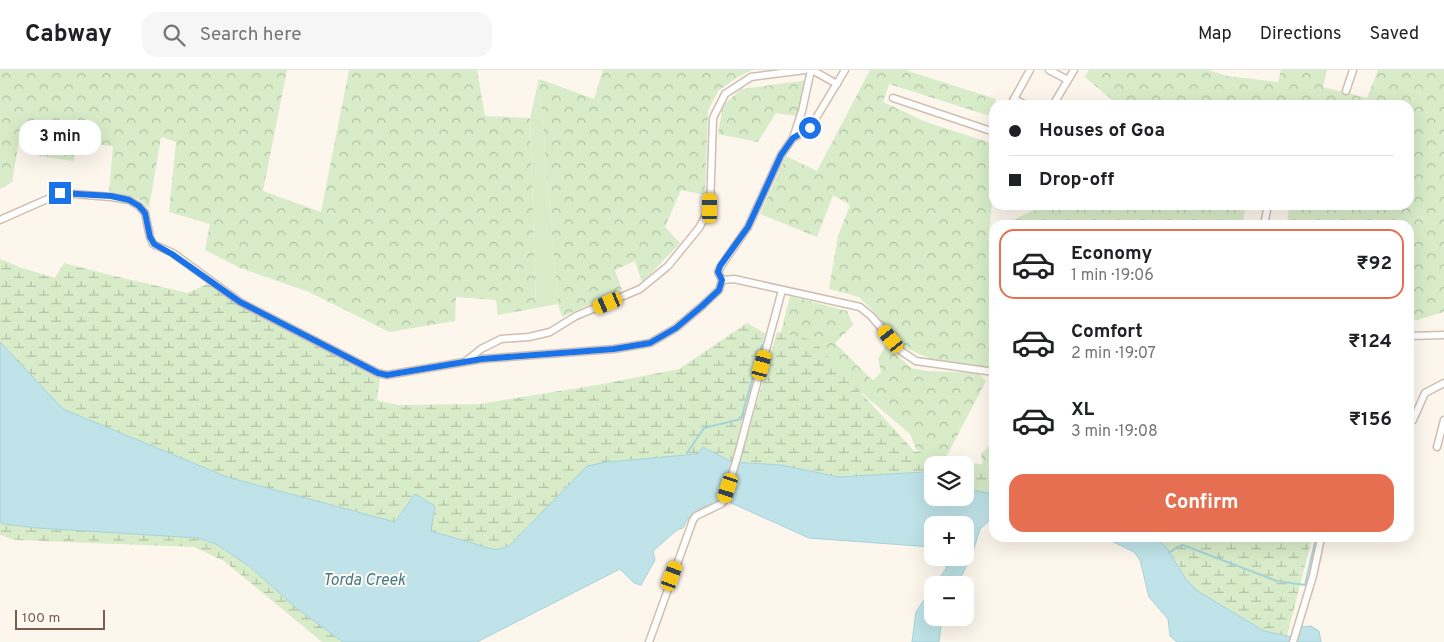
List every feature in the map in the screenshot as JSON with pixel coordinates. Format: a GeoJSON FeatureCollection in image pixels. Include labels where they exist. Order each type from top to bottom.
{"type":"FeatureCollection","features":[{"type":"Feature","properties":{"kind":"street"},"geometry":{"type":"LineString","coordinates":[[465,362],[481,349],[500,339],[529,337],[550,332],[576,316],[640,289],[668,266],[699,228],[710,208],[713,118],[725,94],[751,78],[804,70]]}},
{"type":"Feature","properties":{"kind":"street"},"geometry":{"type":"LineString","coordinates":[[0,220],[60,193],[111,196],[129,200],[139,206],[145,213],[150,237],[154,244],[172,254],[240,302],[378,373],[387,375],[465,362],[614,349],[650,343],[676,328],[719,290],[722,280],[718,272],[720,266],[748,227],[781,155],[793,138],[802,111],[811,70],[836,84]]}},
{"type":"Feature","properties":{"kind":"street"},"geometry":{"type":"LineString","coordinates":[[793,138],[810,128],[844,70]]}},
{"type":"Feature","properties":{"kind":"street"},"geometry":{"type":"LineString","coordinates":[[1014,100],[1030,70]]}},
{"type":"Feature","properties":{"kind":"street"},"geometry":{"type":"LineString","coordinates":[[1049,70],[1068,80]]}},
{"type":"Feature","properties":{"kind":"street"},"geometry":{"type":"LineString","coordinates":[[1056,100],[1074,70]]}},
{"type":"Feature","properties":{"kind":"street"},"geometry":{"type":"LineString","coordinates":[[1346,91],[1353,70]]}},
{"type":"Feature","properties":{"kind":"street"},"geometry":{"type":"LineString","coordinates":[[893,98],[989,130]]}},
{"type":"Feature","properties":{"kind":"street"},"geometry":{"type":"LineString","coordinates":[[722,280],[734,279],[860,308],[871,316],[901,351],[916,361],[989,371]]}},
{"type":"Feature","properties":{"kind":"street"},"geometry":{"type":"LineString","coordinates":[[648,642],[692,520],[724,501],[782,290]]}},
{"type":"Feature","properties":{"kind":"street"},"geometry":{"type":"LineString","coordinates":[[1414,336],[1444,335]]}},
{"type":"Feature","properties":{"kind":"street"},"geometry":{"type":"LineString","coordinates":[[1414,418],[1425,393],[1444,383]]}},
{"type":"Feature","properties":{"kind":"street"},"geometry":{"type":"LineString","coordinates":[[1437,447],[1444,420]]}},
{"type":"Feature","properties":{"kind":"street"},"geometry":{"type":"LineString","coordinates":[[1294,639],[1313,576],[1320,542]]}},
{"type":"Feature","properties":{"kind":"green space"},"geometry":{"type":"Polygon","coordinates":[[[0,70],[287,70],[263,191],[321,212],[349,70],[477,70],[485,116],[530,118],[536,308],[498,315],[496,300],[456,297],[455,321],[389,332],[309,292],[240,268],[205,250],[210,224],[169,212],[176,142],[161,137],[149,208],[139,199],[109,192],[113,146],[76,142],[74,161],[39,156],[41,138],[20,135],[12,182],[0,189],[0,70]]]}},
{"type":"Feature","properties":{"kind":"green space"},"geometry":{"type":"Polygon","coordinates":[[[603,70],[752,70],[719,90],[708,110],[705,195],[681,190],[665,227],[680,243],[642,283],[635,261],[615,270],[622,290],[562,317],[558,304],[539,79],[594,99],[603,70]]]}},
{"type":"Feature","properties":{"kind":"green space"},"geometry":{"type":"Polygon","coordinates":[[[870,70],[905,70],[996,99],[989,100],[989,116],[889,84],[883,102],[926,122],[989,142],[989,210],[991,210],[989,220],[989,368],[931,359],[901,346],[859,297],[829,289],[838,236],[850,205],[833,195],[817,237],[760,214],[786,156],[817,171],[870,70]]]}},
{"type":"Feature","properties":{"kind":"green space"},"geometry":{"type":"Polygon","coordinates":[[[1089,70],[1208,70],[1227,76],[1278,82],[1281,70],[1327,70],[1323,87],[1367,98],[1378,70],[1444,70],[1444,312],[1414,320],[1414,220],[1288,220],[1288,210],[1414,210],[1414,100],[1112,100],[1085,77],[1089,70]]]}},
{"type":"Feature","properties":{"kind":"green space"},"geometry":{"type":"Polygon","coordinates":[[[539,79],[558,304],[536,308],[530,118],[539,79]]]}},
{"type":"Feature","properties":{"kind":"green space"},"geometry":{"type":"Polygon","coordinates":[[[808,80],[796,116],[776,113],[758,142],[718,134],[723,106],[741,89],[808,80]]]}},
{"type":"Feature","properties":{"kind":"green space"},"geometry":{"type":"Polygon","coordinates":[[[1036,210],[1245,210],[1243,220],[1013,220],[1036,210]]]}},
{"type":"Feature","properties":{"kind":"green space"},"geometry":{"type":"Polygon","coordinates":[[[0,259],[55,278],[64,263],[188,293],[207,284],[380,378],[377,400],[398,405],[479,404],[597,385],[679,369],[747,323],[766,334],[732,462],[703,447],[697,454],[587,466],[509,546],[496,550],[431,531],[415,494],[395,522],[227,477],[63,409],[0,342],[0,259]]]}},
{"type":"Feature","properties":{"kind":"green space"},"geometry":{"type":"Polygon","coordinates":[[[790,296],[847,311],[853,325],[835,343],[873,381],[881,372],[878,359],[886,345],[911,368],[927,371],[978,373],[986,381],[947,456],[919,456],[910,434],[818,355],[778,344],[790,296]]]}},
{"type":"Feature","properties":{"kind":"green space"},"geometry":{"type":"Polygon","coordinates":[[[777,332],[813,340],[914,451],[936,456],[924,456],[924,472],[839,477],[781,465],[740,462],[777,332]]]}},
{"type":"Feature","properties":{"kind":"green space"},"geometry":{"type":"Polygon","coordinates":[[[989,446],[989,466],[983,465],[981,454],[989,446]]]}},
{"type":"Feature","properties":{"kind":"green space"},"geometry":{"type":"Polygon","coordinates":[[[974,464],[989,465],[989,493],[974,491],[974,464]]]}},
{"type":"Feature","properties":{"kind":"green space"},"geometry":{"type":"Polygon","coordinates":[[[0,522],[37,528],[198,538],[216,544],[249,566],[295,607],[343,642],[322,642],[224,561],[194,547],[15,540],[0,535],[0,522]]]}},
{"type":"Feature","properties":{"kind":"green space"},"geometry":{"type":"Polygon","coordinates":[[[1160,542],[1311,542],[1287,636],[1264,631],[1196,590],[1186,579],[1177,562],[1160,542]]]}},
{"type":"Feature","properties":{"kind":"water","name":"Torda Creek"},"geometry":{"type":"Polygon","coordinates":[[[0,342],[63,409],[227,477],[395,522],[415,494],[435,506],[431,531],[496,550],[509,546],[587,466],[607,462],[697,454],[703,447],[732,462],[781,465],[839,477],[924,472],[924,506],[974,506],[974,491],[989,493],[989,521],[980,529],[974,548],[974,516],[924,516],[924,546],[809,538],[729,502],[731,488],[725,486],[718,502],[702,508],[689,517],[683,528],[677,530],[653,551],[655,560],[641,585],[634,583],[620,569],[477,642],[343,642],[295,607],[249,566],[216,544],[198,538],[37,528],[0,522],[0,342]]]}},
{"type":"Feature","properties":{"kind":"water"},"geometry":{"type":"Polygon","coordinates":[[[1113,542],[1160,542],[1167,548],[1186,579],[1196,590],[1264,631],[1297,638],[1301,627],[1311,626],[1319,631],[1321,642],[1177,642],[1170,636],[1168,619],[1149,597],[1140,560],[1134,552],[1113,542]]]}},
{"type":"Feature","properties":{"kind":"water","name":"Torda Creek"},"geometry":{"type":"Polygon","coordinates":[[[945,566],[966,566],[962,576],[941,576],[947,567],[945,566]]]}},
{"type":"Feature","properties":{"kind":"water"},"geometry":{"type":"Polygon","coordinates":[[[924,600],[924,626],[941,626],[939,642],[912,642],[916,612],[924,600]]]}},
{"type":"Feature","properties":{"kind":"waterway"},"geometry":{"type":"LineString","coordinates":[[687,453],[704,428],[741,419],[762,345]]}},
{"type":"Feature","properties":{"kind":"waterway"},"geometry":{"type":"LineString","coordinates":[[1435,391],[1444,387]]}},
{"type":"Feature","properties":{"kind":"waterway"},"geometry":{"type":"LineString","coordinates":[[1169,553],[1183,545],[1277,581],[1305,585],[1315,542]]}},
{"type":"Feature","properties":{"kind":"route"},"geometry":{"type":"LineString","coordinates":[[60,193],[111,196],[129,200],[139,206],[145,213],[150,237],[154,244],[188,264],[240,302],[378,373],[387,375],[482,359],[614,349],[650,343],[676,328],[719,290],[722,280],[718,272],[720,266],[748,227],[781,155],[793,138],[810,128]]}}]}
